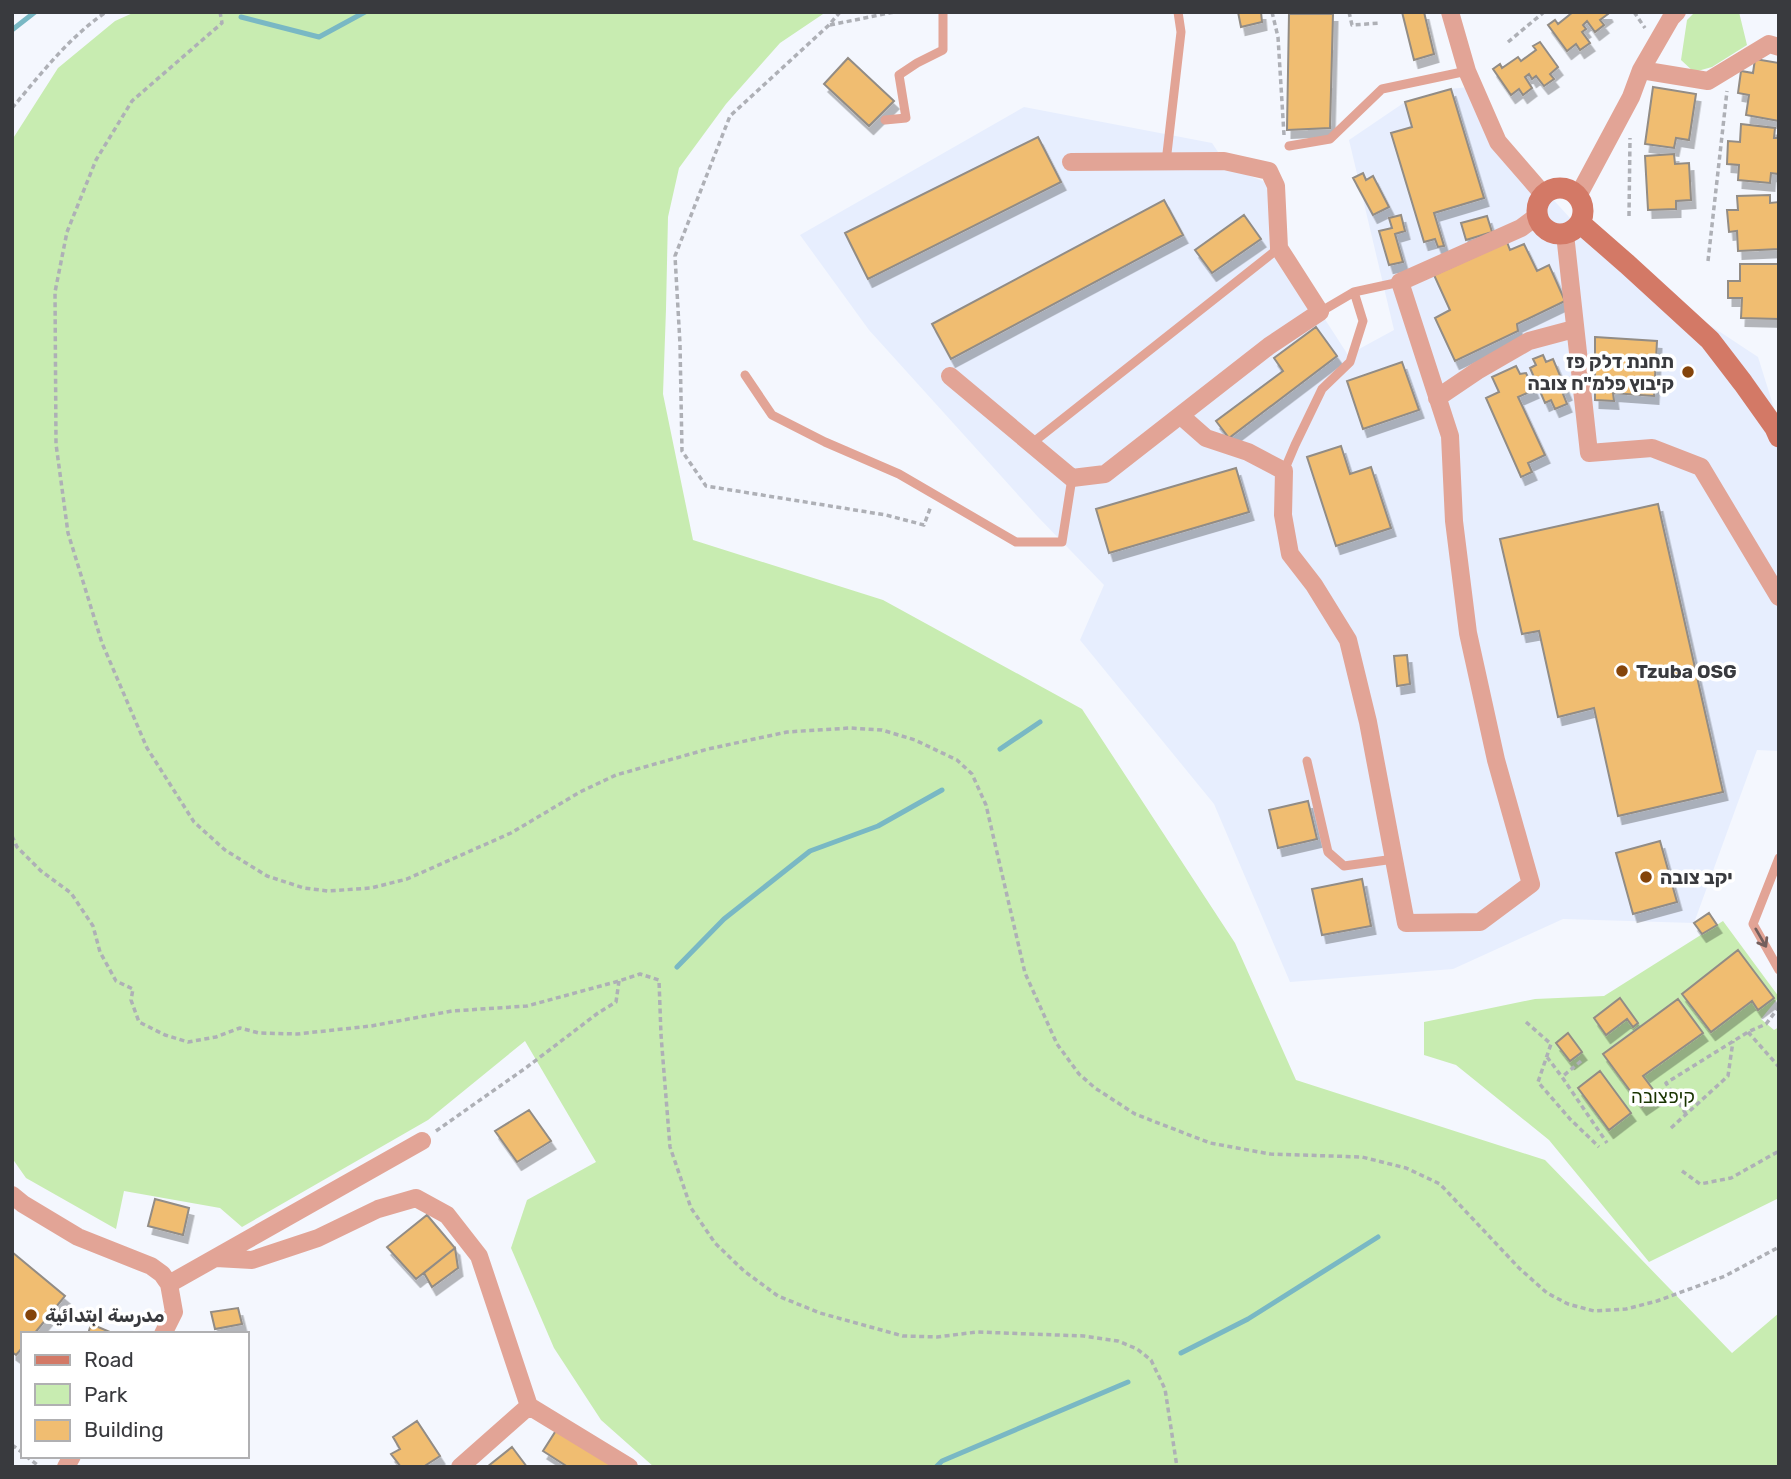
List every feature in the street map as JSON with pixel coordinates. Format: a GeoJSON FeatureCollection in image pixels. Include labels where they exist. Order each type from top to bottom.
{"type":"FeatureCollection","features":[{"type":"Feature","properties":{"kind":"street"},"geometry":{"type":"LineString","coordinates":[[1450,12],[1467,71],[1498,142],[1543,194]]}},
{"type":"Feature","properties":{"kind":"street"},"geometry":{"type":"LineString","coordinates":[[1578,196],[1672,14]]}},
{"type":"Feature","properties":{"kind":"street"},"geometry":{"type":"LineString","coordinates":[[1641,70],[1708,81],[1769,44],[1779,47]]}},
{"type":"Feature","properties":{"kind":"street"},"geometry":{"type":"LineString","coordinates":[[950,376],[1072,478],[1105,474],[1269,346],[1321,312],[1279,248],[1276,186],[1269,171],[1224,161],[1071,162]]}},
{"type":"Feature","properties":{"kind":"street"},"geometry":{"type":"LineString","coordinates":[[1779,437],[1751,394],[1710,340],[1627,264],[1572,229],[1550,232],[1539,223],[1536,203],[1543,194],[1554,188],[1573,192],[1578,196],[1583,210],[1572,229],[1574,328],[1590,453],[1652,449],[1701,467],[1779,597]]}},
{"type":"Feature","properties":{"kind":"street"},"geometry":{"type":"LineString","coordinates":[[1181,416],[1206,438],[1248,452],[1284,471],[1283,515],[1290,554],[1314,585],[1348,640],[1368,722],[1406,923],[1480,922],[1531,884],[1496,760],[1468,633],[1454,521],[1450,436],[1400,282],[1521,228],[1537,216]]}},
{"type":"Feature","properties":{"kind":"street"},"geometry":{"type":"LineString","coordinates":[[1437,398],[1477,371],[1530,341],[1574,328]]}},
{"type":"Feature","properties":{"kind":"street"},"geometry":{"type":"LineString","coordinates":[[169,1284],[422,1141]]}},
{"type":"Feature","properties":{"kind":"street"},"geometry":{"type":"LineString","coordinates":[[12,1195],[78,1237],[151,1266],[162,1273],[169,1284],[174,1312],[164,1332]]}},
{"type":"Feature","properties":{"kind":"street"},"geometry":{"type":"LineString","coordinates":[[216,1258],[252,1260],[318,1238],[378,1209],[416,1198],[447,1215],[479,1256],[529,1406],[629,1467]]}},
{"type":"Feature","properties":{"kind":"street"},"geometry":{"type":"LineString","coordinates":[[460,1467],[529,1406]]}},
{"type":"Feature","properties":{"kind":"lane"},"geometry":{"type":"LineString","coordinates":[[885,120],[906,118],[899,75],[943,50],[943,12]]}},
{"type":"Feature","properties":{"kind":"lane"},"geometry":{"type":"LineString","coordinates":[[1166,162],[1181,32],[1178,12]]}},
{"type":"Feature","properties":{"kind":"lane"},"geometry":{"type":"LineString","coordinates":[[1289,146],[1330,139],[1382,89],[1467,71]]}},
{"type":"Feature","properties":{"kind":"lane"},"geometry":{"type":"LineString","coordinates":[[1031,444],[1279,248]]}},
{"type":"Feature","properties":{"kind":"lane"},"geometry":{"type":"LineString","coordinates":[[1321,312],[1354,292],[1400,282]]}},
{"type":"Feature","properties":{"kind":"lane"},"geometry":{"type":"LineString","coordinates":[[1284,471],[1322,389],[1350,362],[1363,321],[1354,292]]}},
{"type":"Feature","properties":{"kind":"lane"},"geometry":{"type":"LineString","coordinates":[[745,375],[772,415],[825,442],[899,474],[1016,542],[1062,542],[1072,478]]}},
{"type":"Feature","properties":{"kind":"lane"},"geometry":{"type":"LineString","coordinates":[[1307,761],[1328,852],[1344,866],[1394,859]]}},
{"type":"Feature","properties":{"kind":"lane"},"geometry":{"type":"LineString","coordinates":[[1779,858],[1753,924],[1779,970]]}},
{"type":"Feature","properties":{"kind":"path"},"geometry":{"type":"LineString","coordinates":[[12,108],[54,57],[106,12]]}},
{"type":"Feature","properties":{"kind":"path"},"geometry":{"type":"LineString","coordinates":[[220,12],[222,23],[132,101],[110,136],[96,160],[67,232],[55,292],[56,444],[68,533],[102,643],[147,748],[194,822],[225,850],[267,876],[304,888],[328,891],[371,888],[407,879],[511,833],[580,792],[616,775],[708,749],[787,732],[850,728],[882,730],[915,740],[957,760],[972,774],[986,806],[1024,972],[1057,1044],[1079,1074],[1135,1114],[1210,1143],[1270,1154],[1362,1157],[1406,1168],[1440,1184],[1519,1268],[1547,1293],[1568,1304],[1594,1311],[1626,1309],[1657,1301],[1725,1276],[1779,1247]]}},
{"type":"Feature","properties":{"kind":"path"},"geometry":{"type":"LineString","coordinates":[[840,12],[730,116],[675,256],[682,451],[706,486],[886,515],[924,525],[935,495]]}},
{"type":"Feature","properties":{"kind":"path"},"geometry":{"type":"LineString","coordinates":[[829,25],[894,12]]}},
{"type":"Feature","properties":{"kind":"path"},"geometry":{"type":"LineString","coordinates":[[1272,12],[1278,37],[1283,131],[1289,146]]}},
{"type":"Feature","properties":{"kind":"path"},"geometry":{"type":"LineString","coordinates":[[1349,12],[1352,25],[1381,23]]}},
{"type":"Feature","properties":{"kind":"path"},"geometry":{"type":"LineString","coordinates":[[1508,43],[1544,12]]}},
{"type":"Feature","properties":{"kind":"path"},"geometry":{"type":"LineString","coordinates":[[1708,261],[1730,68]]}},
{"type":"Feature","properties":{"kind":"path"},"geometry":{"type":"LineString","coordinates":[[1629,216],[1630,137]]}},
{"type":"Feature","properties":{"kind":"path"},"geometry":{"type":"LineString","coordinates":[[12,836],[17,846],[41,871],[71,894],[79,904],[93,926],[100,952],[116,981],[133,989],[131,1000],[139,1022],[165,1035],[188,1042],[216,1037],[240,1028],[259,1033],[296,1034],[371,1026],[452,1011],[527,1006],[640,974],[659,980],[670,1147],[691,1208],[715,1243],[744,1271],[789,1301],[820,1313],[903,1336],[937,1337],[977,1332],[1084,1336],[1118,1341],[1137,1349],[1151,1360],[1165,1389],[1177,1467]]}},
{"type":"Feature","properties":{"kind":"path"},"geometry":{"type":"LineString","coordinates":[[422,1141],[616,1002],[619,981]]}},
{"type":"Feature","properties":{"kind":"path"},"geometry":{"type":"LineString","coordinates":[[1686,1114],[1666,1083],[1748,1032],[1766,1024],[1779,1007],[1774,1003]]}},
{"type":"Feature","properties":{"kind":"path"},"geometry":{"type":"LineString","coordinates":[[1526,1022],[1551,1044],[1538,1082],[1598,1147]]}},
{"type":"Feature","properties":{"kind":"path"},"geometry":{"type":"LineString","coordinates":[[1748,1032],[1779,1067]]}},
{"type":"Feature","properties":{"kind":"path"},"geometry":{"type":"LineString","coordinates":[[1671,1128],[1728,1076],[1733,1041]]}},
{"type":"Feature","properties":{"kind":"path"},"geometry":{"type":"LineString","coordinates":[[1547,1057],[1608,1143]]}},
{"type":"Feature","properties":{"kind":"path"},"geometry":{"type":"LineString","coordinates":[[1562,1077],[1581,1061]]}},
{"type":"Feature","properties":{"kind":"path"},"geometry":{"type":"LineString","coordinates":[[1682,1171],[1700,1184],[1731,1178],[1779,1151]]}},
{"type":"Feature","properties":{"kind":"shaded area"},"geometry":{"type":"Polygon","coordinates":[[[1468,87],[1501,142],[1569,217],[1661,293],[1758,357],[1779,424],[1779,751],[1757,750],[1694,923],[1563,919],[1453,969],[1290,982],[1214,804],[1080,640],[1104,585],[1038,517],[869,330],[800,235],[1024,107],[1212,143],[1224,161],[1245,174],[1268,183],[1279,248],[1348,355],[1394,330],[1349,140],[1405,102],[1468,87]]]}},
{"type":"Feature","properties":{"kind":"green space"},"geometry":{"type":"Polygon","coordinates":[[[135,12],[826,12],[780,43],[726,104],[679,168],[668,217],[663,394],[693,540],[883,600],[1082,709],[1235,943],[1296,1080],[1545,1160],[1732,1353],[1779,1313],[1779,1467],[654,1467],[601,1420],[554,1348],[511,1248],[527,1200],[596,1162],[525,1041],[428,1120],[242,1227],[220,1208],[124,1191],[116,1229],[26,1178],[12,1158],[12,140],[58,68],[115,21],[135,12]]]}},
{"type":"Feature","properties":{"kind":"green space"},"geometry":{"type":"Polygon","coordinates":[[[1695,12],[1739,12],[1747,45],[1712,67],[1694,72],[1681,60],[1687,20],[1695,12]]]}},
{"type":"Feature","properties":{"kind":"green space","name":"קיפצובה"},"geometry":{"type":"Polygon","coordinates":[[[1723,921],[1779,997],[1761,1019],[1774,1030],[1779,1027],[1779,1198],[1649,1262],[1549,1140],[1456,1065],[1424,1055],[1424,1022],[1535,999],[1604,996],[1723,921]]]}},
{"type":"Feature","properties":{"kind":"building"},"geometry":{"type":"Polygon","coordinates":[[[1238,12],[1261,12],[1262,22],[1241,27],[1238,12]]]}},
{"type":"Feature","properties":{"kind":"building"},"geometry":{"type":"Polygon","coordinates":[[[1402,12],[1424,12],[1434,54],[1414,60],[1402,12]]]}},
{"type":"Feature","properties":{"kind":"building"},"geometry":{"type":"Polygon","coordinates":[[[1573,12],[1608,14],[1600,20],[1604,25],[1595,32],[1587,21],[1583,25],[1586,29],[1582,32],[1590,43],[1580,50],[1576,44],[1567,51],[1548,25],[1555,20],[1558,24],[1573,12]]]}},
{"type":"Feature","properties":{"kind":"building"},"geometry":{"type":"Polygon","coordinates":[[[1289,14],[1333,14],[1330,128],[1287,130],[1289,14]]]}},
{"type":"Feature","properties":{"kind":"building"},"geometry":{"type":"Polygon","coordinates":[[[1540,42],[1558,67],[1550,74],[1554,79],[1544,86],[1536,76],[1532,79],[1529,74],[1525,77],[1532,88],[1523,95],[1519,89],[1511,95],[1493,69],[1500,64],[1502,68],[1518,57],[1521,61],[1536,50],[1533,46],[1540,42]]]}},
{"type":"Feature","properties":{"kind":"building"},"geometry":{"type":"Polygon","coordinates":[[[848,58],[894,101],[869,126],[824,84],[848,58]]]}},
{"type":"Feature","properties":{"kind":"building"},"geometry":{"type":"Polygon","coordinates":[[[1755,59],[1779,63],[1779,121],[1746,115],[1749,95],[1738,93],[1741,71],[1753,73],[1755,59]]]}},
{"type":"Feature","properties":{"kind":"building"},"geometry":{"type":"Polygon","coordinates":[[[1653,87],[1696,94],[1689,140],[1676,138],[1674,148],[1645,144],[1653,87]]]}},
{"type":"Feature","properties":{"kind":"building"},"geometry":{"type":"Polygon","coordinates":[[[1451,89],[1484,198],[1434,213],[1444,246],[1438,247],[1435,239],[1424,242],[1391,133],[1412,127],[1405,102],[1451,89]]]}},
{"type":"Feature","properties":{"kind":"building"},"geometry":{"type":"Polygon","coordinates":[[[1741,124],[1775,128],[1774,138],[1779,138],[1779,174],[1771,173],[1770,183],[1738,180],[1739,165],[1727,164],[1728,141],[1740,142],[1741,124]]]}},
{"type":"Feature","properties":{"kind":"building"},"geometry":{"type":"Polygon","coordinates":[[[1038,137],[1061,182],[868,279],[845,233],[1038,137]]]}},
{"type":"Feature","properties":{"kind":"building"},"geometry":{"type":"Polygon","coordinates":[[[1674,154],[1675,164],[1689,163],[1691,200],[1676,201],[1676,209],[1648,210],[1645,156],[1674,154]]]}},
{"type":"Feature","properties":{"kind":"building"},"geometry":{"type":"Polygon","coordinates":[[[1363,173],[1366,180],[1373,176],[1389,207],[1373,215],[1353,178],[1363,173]]]}},
{"type":"Feature","properties":{"kind":"building"},"geometry":{"type":"Polygon","coordinates":[[[1770,195],[1770,203],[1779,202],[1779,249],[1738,251],[1737,231],[1729,232],[1727,210],[1738,210],[1737,196],[1770,195]]]}},
{"type":"Feature","properties":{"kind":"building"},"geometry":{"type":"Polygon","coordinates":[[[1164,200],[1183,235],[951,359],[932,324],[1164,200]]]}},
{"type":"Feature","properties":{"kind":"building"},"geometry":{"type":"Polygon","coordinates":[[[1244,215],[1261,239],[1212,273],[1195,250],[1244,215]]]}},
{"type":"Feature","properties":{"kind":"building"},"geometry":{"type":"Polygon","coordinates":[[[1401,215],[1405,231],[1395,234],[1403,262],[1389,265],[1379,231],[1392,228],[1389,218],[1401,215]]]}},
{"type":"Feature","properties":{"kind":"building"},"geometry":{"type":"Polygon","coordinates":[[[1487,216],[1492,232],[1466,240],[1461,223],[1487,216]]]}},
{"type":"Feature","properties":{"kind":"building"},"geometry":{"type":"Polygon","coordinates":[[[1507,242],[1510,250],[1524,244],[1537,271],[1549,265],[1565,301],[1517,324],[1518,331],[1455,361],[1435,318],[1450,310],[1434,275],[1507,242]]]}},
{"type":"Feature","properties":{"kind":"building"},"geometry":{"type":"Polygon","coordinates":[[[1740,264],[1779,264],[1779,319],[1741,318],[1742,298],[1728,298],[1728,281],[1740,281],[1740,264]]]}},
{"type":"Feature","properties":{"kind":"building"},"geometry":{"type":"Polygon","coordinates":[[[1316,327],[1337,356],[1229,438],[1216,421],[1283,371],[1274,358],[1316,327]]]}},
{"type":"Feature","properties":{"kind":"building"},"geometry":{"type":"Polygon","coordinates":[[[1595,337],[1657,341],[1654,396],[1613,393],[1614,401],[1595,400],[1595,337]]]}},
{"type":"Feature","properties":{"kind":"building"},"geometry":{"type":"Polygon","coordinates":[[[1543,355],[1546,362],[1553,359],[1567,392],[1563,394],[1567,404],[1555,409],[1551,400],[1545,403],[1530,368],[1536,365],[1533,359],[1543,355]]]}},
{"type":"Feature","properties":{"kind":"building"},"geometry":{"type":"Polygon","coordinates":[[[1402,362],[1419,410],[1363,429],[1347,381],[1402,362]]]}},
{"type":"Feature","properties":{"kind":"building"},"geometry":{"type":"Polygon","coordinates":[[[1516,366],[1520,374],[1526,373],[1534,390],[1518,397],[1545,455],[1528,463],[1532,472],[1521,477],[1486,398],[1499,392],[1492,377],[1516,366]]]}},
{"type":"Feature","properties":{"kind":"building"},"geometry":{"type":"Polygon","coordinates":[[[1341,446],[1350,474],[1371,467],[1391,528],[1336,546],[1307,457],[1341,446]]]}},
{"type":"Feature","properties":{"kind":"building"},"geometry":{"type":"Polygon","coordinates":[[[1236,468],[1249,512],[1109,553],[1096,509],[1236,468]]]}},
{"type":"Feature","properties":{"kind":"building","name":"Tzuba OSG"},"geometry":{"type":"Polygon","coordinates":[[[1658,504],[1723,792],[1618,816],[1594,708],[1558,717],[1539,631],[1522,634],[1500,539],[1658,504]]]}},
{"type":"Feature","properties":{"kind":"building"},"geometry":{"type":"Polygon","coordinates":[[[1407,655],[1410,684],[1397,686],[1394,656],[1407,655]]]}},
{"type":"Feature","properties":{"kind":"building"},"geometry":{"type":"Polygon","coordinates":[[[1308,801],[1317,839],[1278,848],[1269,810],[1308,801]]]}},
{"type":"Feature","properties":{"kind":"building","name":"יקב צובה"},"geometry":{"type":"Polygon","coordinates":[[[1660,841],[1677,902],[1633,914],[1616,853],[1660,841]]]}},
{"type":"Feature","properties":{"kind":"building"},"geometry":{"type":"Polygon","coordinates":[[[1362,879],[1371,926],[1322,935],[1312,889],[1362,879]]]}},
{"type":"Feature","properties":{"kind":"building"},"geometry":{"type":"Polygon","coordinates":[[[1709,913],[1717,925],[1702,934],[1694,923],[1709,913]]]}},
{"type":"Feature","properties":{"kind":"building"},"geometry":{"type":"Polygon","coordinates":[[[1738,950],[1774,998],[1758,1010],[1752,1001],[1711,1032],[1682,994],[1738,950]]]}},
{"type":"Feature","properties":{"kind":"building"},"geometry":{"type":"Polygon","coordinates":[[[1620,998],[1638,1023],[1633,1027],[1627,1019],[1606,1035],[1594,1018],[1620,998]]]}},
{"type":"Feature","properties":{"kind":"building"},"geometry":{"type":"Polygon","coordinates":[[[1678,999],[1703,1033],[1643,1076],[1658,1096],[1642,1107],[1603,1054],[1678,999]]]}},
{"type":"Feature","properties":{"kind":"building"},"geometry":{"type":"Polygon","coordinates":[[[1568,1033],[1582,1052],[1570,1061],[1556,1043],[1568,1033]]]}},
{"type":"Feature","properties":{"kind":"building"},"geometry":{"type":"Polygon","coordinates":[[[1600,1071],[1631,1113],[1609,1130],[1578,1088],[1600,1071]]]}},
{"type":"Feature","properties":{"kind":"building"},"geometry":{"type":"Polygon","coordinates":[[[529,1110],[551,1141],[517,1162],[495,1131],[529,1110]]]}},
{"type":"Feature","properties":{"kind":"building"},"geometry":{"type":"Polygon","coordinates":[[[155,1199],[189,1208],[183,1235],[148,1226],[155,1199]]]}},
{"type":"Feature","properties":{"kind":"building"},"geometry":{"type":"Polygon","coordinates":[[[427,1215],[455,1248],[416,1279],[387,1247],[427,1215]]]}},
{"type":"Feature","properties":{"kind":"building"},"geometry":{"type":"Polygon","coordinates":[[[455,1248],[458,1268],[432,1287],[424,1273],[455,1248]]]}},
{"type":"Feature","properties":{"kind":"building","name":"مدرسة ابتدائية"},"geometry":{"type":"Polygon","coordinates":[[[12,1252],[65,1296],[36,1332],[21,1332],[21,1349],[16,1355],[12,1352],[12,1252]]]}},
{"type":"Feature","properties":{"kind":"building"},"geometry":{"type":"Polygon","coordinates":[[[238,1308],[242,1324],[215,1329],[211,1312],[238,1308]]]}},
{"type":"Feature","properties":{"kind":"building"},"geometry":{"type":"Polygon","coordinates":[[[91,1324],[110,1332],[89,1332],[91,1324]]]}},
{"type":"Feature","properties":{"kind":"building"},"geometry":{"type":"Polygon","coordinates":[[[417,1421],[440,1456],[423,1467],[401,1467],[391,1454],[400,1449],[393,1437],[417,1421]]]}},
{"type":"Feature","properties":{"kind":"building"},"geometry":{"type":"Polygon","coordinates":[[[557,1429],[616,1467],[568,1467],[543,1451],[557,1429]]]}},
{"type":"Feature","properties":{"kind":"building"},"geometry":{"type":"Polygon","coordinates":[[[512,1447],[527,1467],[487,1467],[512,1447]]]}},
{"type":"Feature","properties":{"kind":"waterway"},"geometry":{"type":"LineString","coordinates":[[12,30],[35,12]]}},
{"type":"Feature","properties":{"kind":"waterway"},"geometry":{"type":"LineString","coordinates":[[241,17],[319,37],[365,12]]}},
{"type":"Feature","properties":{"kind":"waterway"},"geometry":{"type":"LineString","coordinates":[[1000,749],[1040,722]]}},
{"type":"Feature","properties":{"kind":"waterway"},"geometry":{"type":"LineString","coordinates":[[677,967],[724,919],[810,851],[878,826],[942,790]]}},
{"type":"Feature","properties":{"kind":"waterway"},"geometry":{"type":"LineString","coordinates":[[1181,1353],[1248,1319],[1378,1237]]}},
{"type":"Feature","properties":{"kind":"waterway"},"geometry":{"type":"LineString","coordinates":[[936,1467],[942,1461],[1128,1382]]}},
{"type":"Feature","properties":{"kind":"place","name":"תחנת דלק פז קיבוץ פלמ\"ח צובה"},"geometry":{"type":"Point","coordinates":[1688,372]}},
{"type":"Feature","properties":{"kind":"place","name":"Tzuba OSG"},"geometry":{"type":"Point","coordinates":[1622,671]}},
{"type":"Feature","properties":{"kind":"place","name":"יקב צובה"},"geometry":{"type":"Point","coordinates":[1646,877]}},
{"type":"Feature","properties":{"kind":"place","name":"مدرسة ابتدائية"},"geometry":{"type":"Point","coordinates":[31,1315]}}]}
